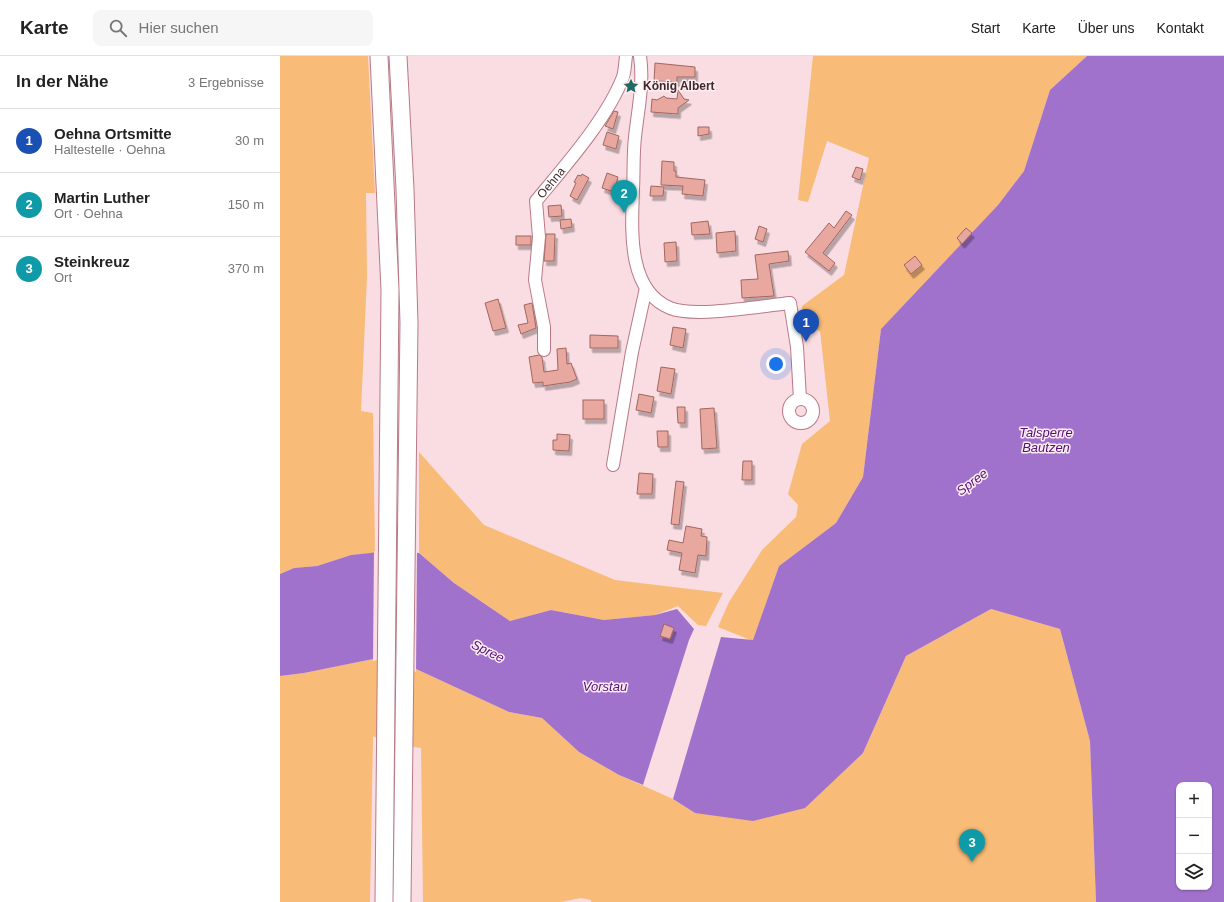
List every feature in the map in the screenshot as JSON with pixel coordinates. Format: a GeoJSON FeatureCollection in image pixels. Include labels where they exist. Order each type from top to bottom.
{"type":"FeatureCollection","features":[{"type":"Feature","properties":{"kind":"highway"},"geometry":{"type":"LineString","coordinates":[[379,56],[390,290],[384,902]]}},
{"type":"Feature","properties":{"kind":"highway"},"geometry":{"type":"LineString","coordinates":[[398,56],[408,254],[402,902]]}},
{"type":"Feature","properties":{"kind":"street","name":"Oehna"},"geometry":{"type":"LineString","coordinates":[[544,350],[544,328],[535,286],[539,237],[536,201],[563,168],[612,101],[623,76],[626,56]]}},
{"type":"Feature","properties":{"kind":"street"},"geometry":{"type":"LineString","coordinates":[[640,56],[642,84],[635,139],[632,239],[636,264],[646,288],[661,303],[670,308],[694,312],[790,303],[797,347],[800,399]]}},
{"type":"Feature","properties":{"kind":"street"},"geometry":{"type":"LineString","coordinates":[[613,465],[632,352],[646,288]]}},
{"type":"Feature","properties":{"kind":"shaded area"},"geometry":{"type":"Polygon","coordinates":[[[280,56],[368,56],[375,193],[366,193],[367,277],[361,411],[373,413],[375,553],[351,555],[317,566],[294,568],[280,574],[280,56]]]}},
{"type":"Feature","properties":{"kind":"shaded area"},"geometry":{"type":"Polygon","coordinates":[[[813,56],[1087,56],[1050,90],[1024,171],[998,205],[881,329],[863,477],[836,523],[779,566],[753,641],[718,627],[729,602],[762,550],[796,517],[798,505],[788,494],[802,444],[830,421],[820,331],[803,325],[802,306],[844,275],[869,158],[827,141],[808,202],[798,200],[813,56]]]}},
{"type":"Feature","properties":{"kind":"shaded area"},"geometry":{"type":"Polygon","coordinates":[[[419,452],[484,525],[615,580],[723,593],[706,626],[698,625],[678,606],[655,615],[604,620],[551,610],[510,621],[454,583],[419,553],[419,452]]]}},
{"type":"Feature","properties":{"kind":"shaded area"},"geometry":{"type":"Polygon","coordinates":[[[991,609],[1060,629],[1090,741],[1096,902],[591,902],[591,900],[581,898],[561,902],[423,902],[421,748],[386,742],[373,736],[370,902],[280,902],[280,676],[304,673],[388,656],[509,712],[542,718],[579,752],[619,775],[673,799],[695,813],[863,753],[906,656],[991,609]]]}},
{"type":"Feature","properties":{"kind":"water","name":"Talsperre Bautzen"},"geometry":{"type":"Polygon","coordinates":[[[1087,56],[1224,56],[1224,902],[1096,902],[1090,741],[1060,629],[991,609],[906,656],[863,753],[805,808],[753,821],[695,813],[673,799],[721,637],[753,640],[779,566],[836,523],[863,477],[881,329],[998,205],[1024,171],[1050,90],[1087,56]]]}},
{"type":"Feature","properties":{"kind":"water","name":"Vorstau"},"geometry":{"type":"Polygon","coordinates":[[[389,551],[419,553],[454,583],[510,621],[551,610],[604,620],[655,615],[677,609],[694,629],[689,640],[643,785],[619,775],[579,752],[542,718],[509,712],[388,656],[304,673],[280,676],[280,574],[294,568],[317,566],[351,555],[389,551]]]}},
{"type":"Feature","properties":{"kind":"pier"},"geometry":{"type":"Polygon","coordinates":[[[389,549],[417,551],[416,672],[387,658],[373,661],[374,551],[389,549]]]}},
{"type":"Feature","properties":{"kind":"building"},"geometry":{"type":"Polygon","coordinates":[[[655,63],[695,67],[695,77],[677,77],[677,82],[654,81],[655,63]]]}},
{"type":"Feature","properties":{"kind":"building"},"geometry":{"type":"Polygon","coordinates":[[[678,90],[684,99],[689,100],[678,108],[678,114],[651,112],[652,99],[657,100],[664,96],[666,98],[677,99],[678,90]]]}},
{"type":"Feature","properties":{"kind":"building"},"geometry":{"type":"Polygon","coordinates":[[[614,111],[618,112],[613,129],[605,126],[614,111]]]}},
{"type":"Feature","properties":{"kind":"building"},"geometry":{"type":"Polygon","coordinates":[[[698,127],[709,127],[709,134],[698,136],[698,127]]]}},
{"type":"Feature","properties":{"kind":"building"},"geometry":{"type":"Polygon","coordinates":[[[607,132],[619,136],[616,149],[603,145],[607,132]]]}},
{"type":"Feature","properties":{"kind":"building"},"geometry":{"type":"Polygon","coordinates":[[[662,161],[674,162],[676,177],[705,180],[703,196],[682,194],[683,186],[661,185],[662,161]]]}},
{"type":"Feature","properties":{"kind":"building"},"geometry":{"type":"Polygon","coordinates":[[[856,167],[863,169],[860,180],[852,177],[856,167]]]}},
{"type":"Feature","properties":{"kind":"building"},"geometry":{"type":"Polygon","coordinates":[[[607,173],[618,177],[614,192],[602,188],[607,173]]]}},
{"type":"Feature","properties":{"kind":"building"},"geometry":{"type":"Polygon","coordinates":[[[582,174],[589,178],[577,200],[570,196],[576,183],[574,182],[578,175],[581,176],[582,174]]]}},
{"type":"Feature","properties":{"kind":"building"},"geometry":{"type":"Polygon","coordinates":[[[651,186],[664,187],[663,196],[650,196],[651,186]]]}},
{"type":"Feature","properties":{"kind":"building"},"geometry":{"type":"Polygon","coordinates":[[[561,205],[562,216],[549,217],[548,206],[561,205]]]}},
{"type":"Feature","properties":{"kind":"building"},"geometry":{"type":"Polygon","coordinates":[[[846,211],[852,215],[823,253],[835,263],[829,271],[805,252],[829,223],[834,228],[846,211]]]}},
{"type":"Feature","properties":{"kind":"building"},"geometry":{"type":"Polygon","coordinates":[[[571,219],[572,227],[561,229],[560,220],[571,219]]]}},
{"type":"Feature","properties":{"kind":"building"},"geometry":{"type":"Polygon","coordinates":[[[708,221],[710,234],[692,235],[691,223],[708,221]]]}},
{"type":"Feature","properties":{"kind":"building"},"geometry":{"type":"Polygon","coordinates":[[[759,226],[767,229],[763,242],[755,239],[759,226]]]}},
{"type":"Feature","properties":{"kind":"building"},"geometry":{"type":"Polygon","coordinates":[[[966,228],[972,233],[962,244],[957,238],[966,228]]]}},
{"type":"Feature","properties":{"kind":"building"},"geometry":{"type":"Polygon","coordinates":[[[735,231],[736,251],[717,253],[716,233],[735,231]]]}},
{"type":"Feature","properties":{"kind":"building"},"geometry":{"type":"Polygon","coordinates":[[[546,234],[555,234],[554,261],[544,261],[546,234]]]}},
{"type":"Feature","properties":{"kind":"building"},"geometry":{"type":"Polygon","coordinates":[[[516,236],[531,236],[531,245],[516,245],[516,236]]]}},
{"type":"Feature","properties":{"kind":"building"},"geometry":{"type":"Polygon","coordinates":[[[676,242],[677,261],[665,262],[664,243],[676,242]]]}},
{"type":"Feature","properties":{"kind":"building"},"geometry":{"type":"Polygon","coordinates":[[[788,251],[789,261],[769,264],[774,296],[742,298],[741,280],[758,279],[755,255],[788,251]]]}},
{"type":"Feature","properties":{"kind":"building"},"geometry":{"type":"Polygon","coordinates":[[[915,256],[922,265],[911,274],[904,265],[915,256]]]}},
{"type":"Feature","properties":{"kind":"building"},"geometry":{"type":"Polygon","coordinates":[[[498,299],[506,328],[493,331],[485,303],[498,299]]]}},
{"type":"Feature","properties":{"kind":"building"},"geometry":{"type":"Polygon","coordinates":[[[532,303],[536,328],[521,334],[518,325],[528,323],[524,305],[532,303]]]}},
{"type":"Feature","properties":{"kind":"building"},"geometry":{"type":"Polygon","coordinates":[[[673,327],[686,329],[683,348],[670,345],[673,327]]]}},
{"type":"Feature","properties":{"kind":"building"},"geometry":{"type":"Polygon","coordinates":[[[590,335],[618,336],[618,348],[590,348],[590,335]]]}},
{"type":"Feature","properties":{"kind":"building"},"geometry":{"type":"Polygon","coordinates":[[[566,348],[567,364],[571,363],[577,379],[570,382],[543,386],[543,382],[533,383],[529,357],[539,355],[542,357],[544,372],[558,370],[557,349],[566,348]]]}},
{"type":"Feature","properties":{"kind":"building"},"geometry":{"type":"Polygon","coordinates":[[[661,367],[675,369],[671,394],[657,391],[661,367]]]}},
{"type":"Feature","properties":{"kind":"building"},"geometry":{"type":"Polygon","coordinates":[[[639,394],[654,397],[651,413],[636,410],[639,394]]]}},
{"type":"Feature","properties":{"kind":"building"},"geometry":{"type":"Polygon","coordinates":[[[583,400],[604,400],[604,419],[583,419],[583,400]]]}},
{"type":"Feature","properties":{"kind":"building"},"geometry":{"type":"Polygon","coordinates":[[[677,407],[685,407],[685,423],[678,423],[677,407]]]}},
{"type":"Feature","properties":{"kind":"building"},"geometry":{"type":"Polygon","coordinates":[[[714,408],[717,448],[702,449],[700,409],[714,408]]]}},
{"type":"Feature","properties":{"kind":"building"},"geometry":{"type":"Polygon","coordinates":[[[657,431],[668,431],[668,447],[658,447],[657,431]]]}},
{"type":"Feature","properties":{"kind":"building"},"geometry":{"type":"Polygon","coordinates":[[[557,434],[570,435],[569,451],[553,450],[553,440],[557,440],[557,434]]]}},
{"type":"Feature","properties":{"kind":"building"},"geometry":{"type":"Polygon","coordinates":[[[743,461],[752,461],[752,480],[742,480],[743,461]]]}},
{"type":"Feature","properties":{"kind":"building"},"geometry":{"type":"Polygon","coordinates":[[[639,473],[653,474],[652,494],[637,494],[639,473]]]}},
{"type":"Feature","properties":{"kind":"building"},"geometry":{"type":"Polygon","coordinates":[[[676,481],[684,482],[679,525],[671,524],[676,481]]]}},
{"type":"Feature","properties":{"kind":"building"},"geometry":{"type":"Polygon","coordinates":[[[686,526],[702,529],[701,536],[707,537],[706,556],[698,555],[695,573],[679,570],[682,553],[667,550],[669,540],[683,543],[686,526]]]}},
{"type":"Feature","properties":{"kind":"building"},"geometry":{"type":"Polygon","coordinates":[[[664,624],[674,628],[670,639],[660,636],[664,624]]]}},
{"type":"Feature","properties":{"kind":"place","name":"König Albert"},"geometry":{"type":"Point","coordinates":[631,86]}},
{"type":"Feature","properties":{"kind":"place","name":"Martin Luther"},"geometry":{"type":"Point","coordinates":[624,213]}},
{"type":"Feature","properties":{"kind":"place","name":"Oehna Ortsmitte"},"geometry":{"type":"Point","coordinates":[806,342]}},
{"type":"Feature","properties":{"kind":"place","name":"Steinkreuz"},"geometry":{"type":"Point","coordinates":[972,862]}},
{"type":"Feature","properties":{"kind":"water label","name":"Spree"},"geometry":{"type":"Point","coordinates":[972,482]}},
{"type":"Feature","properties":{"kind":"water label","name":"Spree"},"geometry":{"type":"Point","coordinates":[488,651]}}]}
